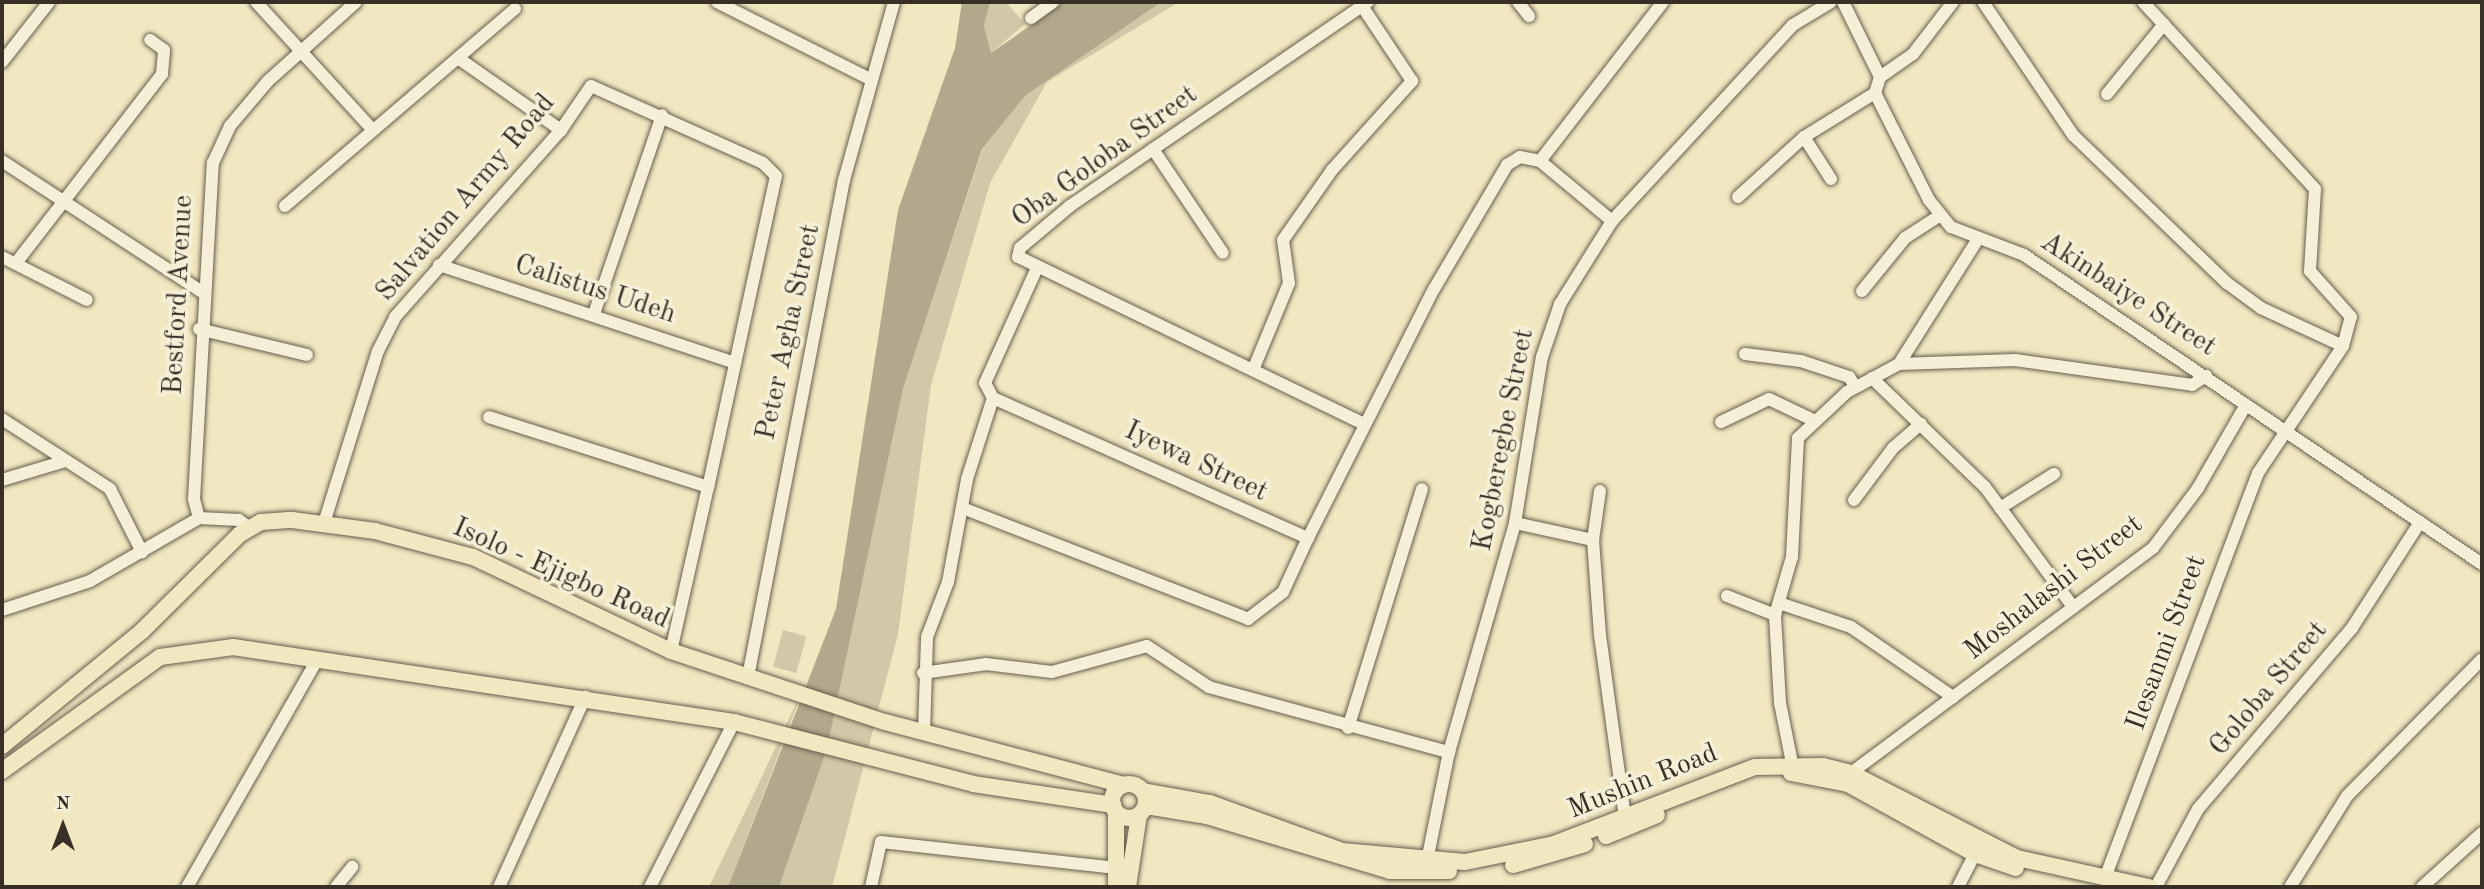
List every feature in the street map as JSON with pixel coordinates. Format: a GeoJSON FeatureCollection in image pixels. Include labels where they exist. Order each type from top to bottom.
{"type":"FeatureCollection","features":[{"type":"Feature","properties":{"kind":"main road","name":"Isolo - Ejigbo Road"},"geometry":{"type":"LineString","coordinates":[[2,746],[129,641],[250,528],[271,519],[324,523],[473,557],[671,651],[924,733]]}},
{"type":"Feature","properties":{"kind":"main road"},"geometry":{"type":"LineString","coordinates":[[129,641],[144,666]]}},
{"type":"Feature","properties":{"kind":"main road"},"geometry":{"type":"LineString","coordinates":[[2,771],[144,666],[206,647],[585,697],[740,725],[973,784],[1115,809],[1143,804]]}},
{"type":"Feature","properties":{"kind":"main road"},"geometry":{"type":"LineString","coordinates":[[924,733],[1123,785],[1143,804]]}},
{"type":"Feature","properties":{"kind":"main road","name":"Mushin Road"},"geometry":{"type":"LineString","coordinates":[[1143,804],[1210,803],[1342,851],[1427,861],[1512,856],[1625,817],[1755,767],[1792,763],[1851,773],[1980,844],[2101,883]]}},
{"type":"Feature","properties":{"kind":"main road","name":"Mushin Road"},"geometry":{"type":"LineString","coordinates":[[1143,804],[1207,816],[1390,872],[1466,871],[1556,856],[1725,788],[1796,773],[1848,784],[1975,854],[2101,883],[2149,887]]}},
{"type":"Feature","properties":{"kind":"main road"},"geometry":{"type":"LineString","coordinates":[[1116,887],[1115,809],[1123,785]]}},
{"type":"Feature","properties":{"kind":"main road"},"geometry":{"type":"LineString","coordinates":[[1128,887],[1143,804]]}},
{"type":"Feature","properties":{"kind":"street"},"geometry":{"type":"LineString","coordinates":[[2,62],[49,2]]}},
{"type":"Feature","properties":{"kind":"street"},"geometry":{"type":"LineString","coordinates":[[257,2],[372,129]]}},
{"type":"Feature","properties":{"kind":"street","name":"Bestford Avenue"},"geometry":{"type":"LineString","coordinates":[[199,518],[194,499],[199,329],[207,201],[219,145],[268,81],[356,2]]}},
{"type":"Feature","properties":{"kind":"street"},"geometry":{"type":"LineString","coordinates":[[717,2],[870,79]]}},
{"type":"Feature","properties":{"kind":"street","name":"Peter Agha Street"},"geometry":{"type":"LineString","coordinates":[[754,679],[774,521],[870,79],[894,2]]}},
{"type":"Feature","properties":{"kind":"street"},"geometry":{"type":"LineString","coordinates":[[1031,18],[1053,2]]}},
{"type":"Feature","properties":{"kind":"street"},"geometry":{"type":"LineString","coordinates":[[1518,2],[1529,16]]}},
{"type":"Feature","properties":{"kind":"street"},"geometry":{"type":"LineString","coordinates":[[1540,161],[1663,2]]}},
{"type":"Feature","properties":{"kind":"street","name":"Kogberegbe Street"},"geometry":{"type":"LineString","coordinates":[[1427,861],[1449,752],[1515,523],[1549,328],[1612,221],[1793,25],[1831,2]]}},
{"type":"Feature","properties":{"kind":"street"},"geometry":{"type":"LineString","coordinates":[[1843,2],[1880,77]]}},
{"type":"Feature","properties":{"kind":"street"},"geometry":{"type":"LineString","coordinates":[[1738,197],[1804,137],[1875,93],[1880,77],[1913,54],[1952,2]]}},
{"type":"Feature","properties":{"kind":"street"},"geometry":{"type":"LineString","coordinates":[[1983,2],[2073,135],[2227,283],[2261,307],[2343,346],[2351,317],[2311,271],[2315,189],[2164,24],[2153,5]]}},
{"type":"Feature","properties":{"kind":"street"},"geometry":{"type":"LineString","coordinates":[[1253,370],[1289,284],[1283,240],[1332,170],[1412,80],[1365,4]]}},
{"type":"Feature","properties":{"kind":"street","name":"Oba Goloba Street"},"geometry":{"type":"LineString","coordinates":[[1362,423],[1018,257],[1020,248],[1153,149],[1365,4]]}},
{"type":"Feature","properties":{"kind":"street"},"geometry":{"type":"LineString","coordinates":[[285,206],[515,9]]}},
{"type":"Feature","properties":{"kind":"street"},"geometry":{"type":"LineString","coordinates":[[2108,94],[2164,24]]}},
{"type":"Feature","properties":{"kind":"street"},"geometry":{"type":"LineString","coordinates":[[16,263],[57,201],[162,74],[164,50],[150,40]]}},
{"type":"Feature","properties":{"kind":"street"},"geometry":{"type":"LineString","coordinates":[[458,58],[562,130]]}},
{"type":"Feature","properties":{"kind":"street","name":"Salvation Army Road"},"geometry":{"type":"LineString","coordinates":[[324,523],[378,351],[395,317],[562,130],[591,86],[662,115],[764,163],[776,176],[735,363]]}},
{"type":"Feature","properties":{"kind":"street"},"geometry":{"type":"LineString","coordinates":[[1862,291],[1905,238],[1939,216],[1875,93]]}},
{"type":"Feature","properties":{"kind":"street"},"geometry":{"type":"LineString","coordinates":[[594,314],[662,115]]}},
{"type":"Feature","properties":{"kind":"street"},"geometry":{"type":"LineString","coordinates":[[1804,137],[1831,178]]}},
{"type":"Feature","properties":{"kind":"street"},"geometry":{"type":"LineString","coordinates":[[1153,149],[1223,253]]}},
{"type":"Feature","properties":{"kind":"street"},"geometry":{"type":"LineString","coordinates":[[965,509],[1248,619],[1283,592],[1362,423],[1507,165],[1520,157],[1540,161],[1612,221]]}},
{"type":"Feature","properties":{"kind":"street"},"geometry":{"type":"LineString","coordinates":[[2,161],[57,201],[129,239],[202,292]]}},
{"type":"Feature","properties":{"kind":"street","name":"Akinbaiye Street"},"geometry":{"type":"LineString","coordinates":[[1939,216],[1978,239],[2024,256],[2482,564]]}},
{"type":"Feature","properties":{"kind":"street"},"geometry":{"type":"LineString","coordinates":[[1899,364],[1978,239]]}},
{"type":"Feature","properties":{"kind":"street"},"geometry":{"type":"LineString","coordinates":[[2,257],[87,300]]}},
{"type":"Feature","properties":{"kind":"street","name":"Calistus Udeh"},"geometry":{"type":"LineString","coordinates":[[439,265],[594,314],[735,363]]}},
{"type":"Feature","properties":{"kind":"street"},"geometry":{"type":"LineString","coordinates":[[924,733],[930,696],[923,673],[965,509],[967,479],[993,398],[985,383],[1037,268]]}},
{"type":"Feature","properties":{"kind":"street"},"geometry":{"type":"LineString","coordinates":[[199,329],[307,355]]}},
{"type":"Feature","properties":{"kind":"street","name":"Ilesanmi Street"},"geometry":{"type":"LineString","coordinates":[[2101,883],[2258,473],[2288,433],[2343,346]]}},
{"type":"Feature","properties":{"kind":"street"},"geometry":{"type":"LineString","coordinates":[[1745,354],[1801,361],[1849,377],[1856,387]]}},
{"type":"Feature","properties":{"kind":"street"},"geometry":{"type":"LineString","coordinates":[[1792,763],[1780,703],[1777,609],[1792,557],[1796,447],[1811,419],[1856,387],[1899,364],[2015,360],[2192,385],[2206,376]]}},
{"type":"Feature","properties":{"kind":"street"},"geometry":{"type":"LineString","coordinates":[[671,651],[735,363]]}},
{"type":"Feature","properties":{"kind":"street"},"geometry":{"type":"LineString","coordinates":[[1872,378],[1921,424],[2000,508],[2073,607]]}},
{"type":"Feature","properties":{"kind":"street","name":"Iyewa Street"},"geometry":{"type":"LineString","coordinates":[[993,398],[1308,538]]}},
{"type":"Feature","properties":{"kind":"street"},"geometry":{"type":"LineString","coordinates":[[1721,422],[1769,399],[1811,419]]}},
{"type":"Feature","properties":{"kind":"street","name":"Moshalashi Street"},"geometry":{"type":"LineString","coordinates":[[1851,773],[2154,548],[2199,488],[2246,405]]}},
{"type":"Feature","properties":{"kind":"street"},"geometry":{"type":"LineString","coordinates":[[489,417],[708,487]]}},
{"type":"Feature","properties":{"kind":"street"},"geometry":{"type":"LineString","coordinates":[[2,419],[115,494],[142,552]]}},
{"type":"Feature","properties":{"kind":"street"},"geometry":{"type":"LineString","coordinates":[[1854,500],[1893,448],[1921,424]]}},
{"type":"Feature","properties":{"kind":"street"},"geometry":{"type":"LineString","coordinates":[[2,480],[65,461]]}},
{"type":"Feature","properties":{"kind":"street"},"geometry":{"type":"LineString","coordinates":[[2000,508],[2054,474]]}},
{"type":"Feature","properties":{"kind":"street"},"geometry":{"type":"LineString","coordinates":[[1348,728],[1422,489]]}},
{"type":"Feature","properties":{"kind":"street"},"geometry":{"type":"LineString","coordinates":[[1600,491],[1593,540],[1606,697],[1625,817]]}},
{"type":"Feature","properties":{"kind":"street"},"geometry":{"type":"LineString","coordinates":[[2,610],[90,581],[199,518],[239,520],[250,528]]}},
{"type":"Feature","properties":{"kind":"street","name":"Goloba Street"},"geometry":{"type":"LineString","coordinates":[[2156,887],[2199,809],[2352,628],[2420,522]]}},
{"type":"Feature","properties":{"kind":"street"},"geometry":{"type":"LineString","coordinates":[[1515,523],[1593,540]]}},
{"type":"Feature","properties":{"kind":"street"},"geometry":{"type":"LineString","coordinates":[[1727,596],[1851,627],[1952,697]]}},
{"type":"Feature","properties":{"kind":"street"},"geometry":{"type":"LineString","coordinates":[[923,673],[986,664],[1052,672],[1147,646],[1209,687],[1348,728],[1449,752]]}},
{"type":"Feature","properties":{"kind":"street"},"geometry":{"type":"LineString","coordinates":[[2290,887],[2347,796],[2482,659]]}},
{"type":"Feature","properties":{"kind":"street"},"geometry":{"type":"LineString","coordinates":[[187,887],[317,660]]}},
{"type":"Feature","properties":{"kind":"street"},"geometry":{"type":"LineString","coordinates":[[499,887],[585,697]]}},
{"type":"Feature","properties":{"kind":"street"},"geometry":{"type":"LineString","coordinates":[[649,887],[740,725]]}},
{"type":"Feature","properties":{"kind":"street"},"geometry":{"type":"LineString","coordinates":[[2422,887],[2482,833]]}},
{"type":"Feature","properties":{"kind":"street"},"geometry":{"type":"LineString","coordinates":[[872,887],[881,842],[1117,868]]}},
{"type":"Feature","properties":{"kind":"street"},"geometry":{"type":"LineString","coordinates":[[1958,887],[1975,854]]}},
{"type":"Feature","properties":{"kind":"street"},"geometry":{"type":"LineString","coordinates":[[336,887],[352,867]]}},
{"type":"Feature","properties":{"kind":"shaded area"},"geometry":{"type":"Polygon","coordinates":[[[962,2],[990,2],[984,26],[991,53],[1064,2],[1161,2],[1025,96],[982,149],[903,389],[827,749],[779,887],[728,887],[836,609],[898,210],[955,48],[962,2]]]}},
{"type":"Feature","properties":{"kind":"shaded area"},"geometry":{"type":"Polygon","coordinates":[[[990,2],[1006,2],[1025,24],[991,53],[984,26],[990,2]]]}},
{"type":"Feature","properties":{"kind":"shaded area"},"geometry":{"type":"Polygon","coordinates":[[[1158,2],[1179,2],[1047,82],[990,183],[931,385],[898,634],[832,887],[779,887],[827,749],[903,389],[983,148],[1025,96],[1158,2]]]}},
{"type":"Feature","properties":{"kind":"shaded area"},"geometry":{"type":"Polygon","coordinates":[[[783,630],[806,636],[796,673],[773,667],[783,630]]]}},
{"type":"Feature","properties":{"kind":"shaded area"},"geometry":{"type":"Polygon","coordinates":[[[806,682],[728,887],[709,887],[759,783],[806,682]]]}}]}
